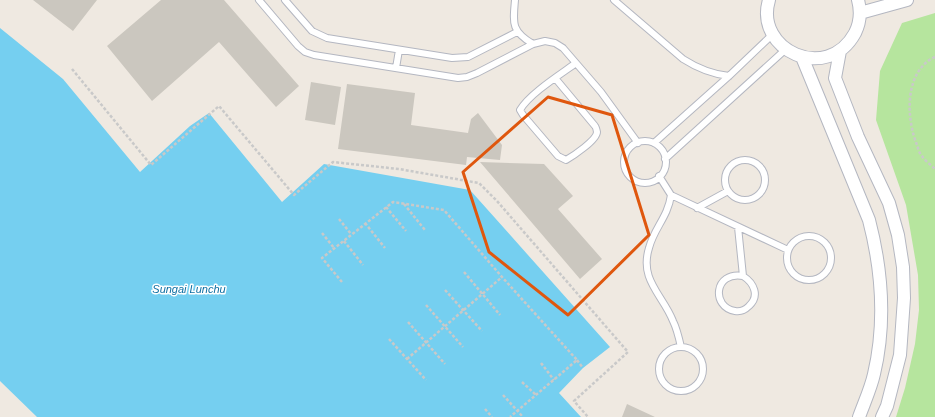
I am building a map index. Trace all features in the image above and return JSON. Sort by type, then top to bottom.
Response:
[{"type":"street","points":[[769,0],[767,16],[773,34],[781,45],[802,57],[814,59],[827,57],[840,51],[850,41],[858,28],[860,13],[858,0]]},
{"type":"street","points":[[860,13],[908,0]]},
{"type":"street","points":[[840,51],[835,78],[858,137],[889,203],[898,235],[903,267],[904,306],[900,355],[887,406],[882,417]]},
{"type":"street","points":[[802,57],[868,220],[876,248],[881,304],[881,332],[874,375],[859,417]]},
{"type":"lane","points":[[259,0],[305,52],[314,56],[458,78],[467,77],[533,44],[545,41],[555,43],[563,48],[601,92],[638,142]]},
{"type":"lane","points":[[286,0],[312,31],[326,38],[399,50],[459,58],[468,57],[517,32]]},
{"type":"lane","points":[[515,0],[514,20],[517,32],[524,39],[533,44]]},
{"type":"lane","points":[[614,0],[683,59],[694,66],[713,74],[728,76]]},
{"type":"lane","points":[[654,143],[773,34]]},
{"type":"lane","points":[[665,159],[786,49]]},
{"type":"lane","points":[[396,68],[399,50]]},
{"type":"lane","points":[[555,78],[595,126],[597,132],[595,138],[572,157],[566,160],[558,156],[522,115],[520,110],[524,103],[555,78],[576,63]]},
{"type":"lane","points":[[647,141],[654,143],[660,147],[663,153],[665,166],[659,176],[652,181],[646,183],[639,182],[628,174],[625,168],[625,154],[629,148],[638,142],[647,141]]},
{"type":"lane","points":[[747,160],[756,162],[766,177],[765,186],[760,194],[753,199],[744,200],[735,198],[728,191],[725,183],[726,174],[730,166],[738,161],[747,160]]},
{"type":"lane","points":[[659,176],[671,195],[788,250]]},
{"type":"lane","points":[[697,208],[728,191]]},
{"type":"lane","points":[[671,195],[669,209],[653,236],[648,250],[647,266],[648,276],[673,320],[682,347]]},
{"type":"lane","points":[[738,227],[743,276]]},
{"type":"lane","points":[[808,235],[817,236],[830,248],[832,257],[831,266],[826,273],[819,278],[811,281],[802,280],[794,275],[789,268],[787,259],[788,250],[799,237],[808,235]]},
{"type":"lane","points":[[735,274],[743,276],[750,280],[754,287],[754,300],[746,309],[738,312],[730,310],[723,306],[719,298],[721,283],[727,277],[735,274]]},
{"type":"lane","points":[[682,347],[692,350],[698,354],[703,367],[700,381],[689,390],[682,391],[674,390],[668,387],[662,381],[659,374],[659,367],[665,353],[671,349],[682,347]]},
{"type":"path","points":[[935,57],[928,60],[914,79],[908,106],[912,133],[921,156],[935,169]]},
{"type":"path","points":[[72,69],[151,165],[220,106],[294,195],[333,162],[399,169],[479,183],[497,201],[628,352],[574,401],[588,417]]},
{"type":"path","points":[[342,282],[322,258],[393,202],[444,210],[584,368]]},
{"type":"path","points":[[404,203],[425,230]]},
{"type":"path","points":[[386,207],[406,231]]},
{"type":"path","points":[[339,219],[352,234]]},
{"type":"path","points":[[365,223],[385,248]]},
{"type":"path","points":[[322,233],[334,248]]},
{"type":"path","points":[[344,241],[363,265]]},
{"type":"path","points":[[464,272],[500,315]]},
{"type":"path","points":[[407,359],[502,277]]},
{"type":"path","points":[[445,290],[482,331]]},
{"type":"path","points":[[426,305],[463,347]]},
{"type":"path","points":[[408,322],[445,364]]},
{"type":"path","points":[[388,339],[426,380]]},
{"type":"path","points":[[510,417],[577,360]]},
{"type":"path","points":[[541,363],[554,380]]},
{"type":"path","points":[[522,382],[536,395]]},
{"type":"path","points":[[503,395],[523,417]]},
{"type":"path","points":[[485,409],[492,417]]},
{"type":"highlighted area","points":[[548,97],[612,115],[649,235],[568,315],[489,252],[463,172]]},
{"type":"green space","points":[[935,13],[935,417],[896,417],[905,388],[915,344],[919,310],[918,275],[906,205],[876,120],[880,71],[902,23]]},
{"type":"water","name":"Sungai Lunchu","points":[[0,28],[63,79],[140,172],[190,126],[209,113],[282,202],[324,164],[470,190],[610,347],[583,368],[559,393],[581,417],[37,417],[0,381]]},
{"type":"building","points":[[33,0],[97,0],[73,31]]},
{"type":"building","points":[[161,0],[224,0],[299,86],[276,107],[219,42],[152,101],[107,46]]},
{"type":"building","points":[[311,82],[341,87],[335,125],[305,120]]},
{"type":"building","points":[[347,84],[415,93],[411,125],[468,133],[471,119],[478,113],[502,145],[500,160],[467,157],[466,165],[338,149]]},
{"type":"building","points":[[480,162],[544,164],[573,196],[558,209],[602,259],[580,279]]},
{"type":"building","points":[[627,404],[655,417],[622,417]]}]
